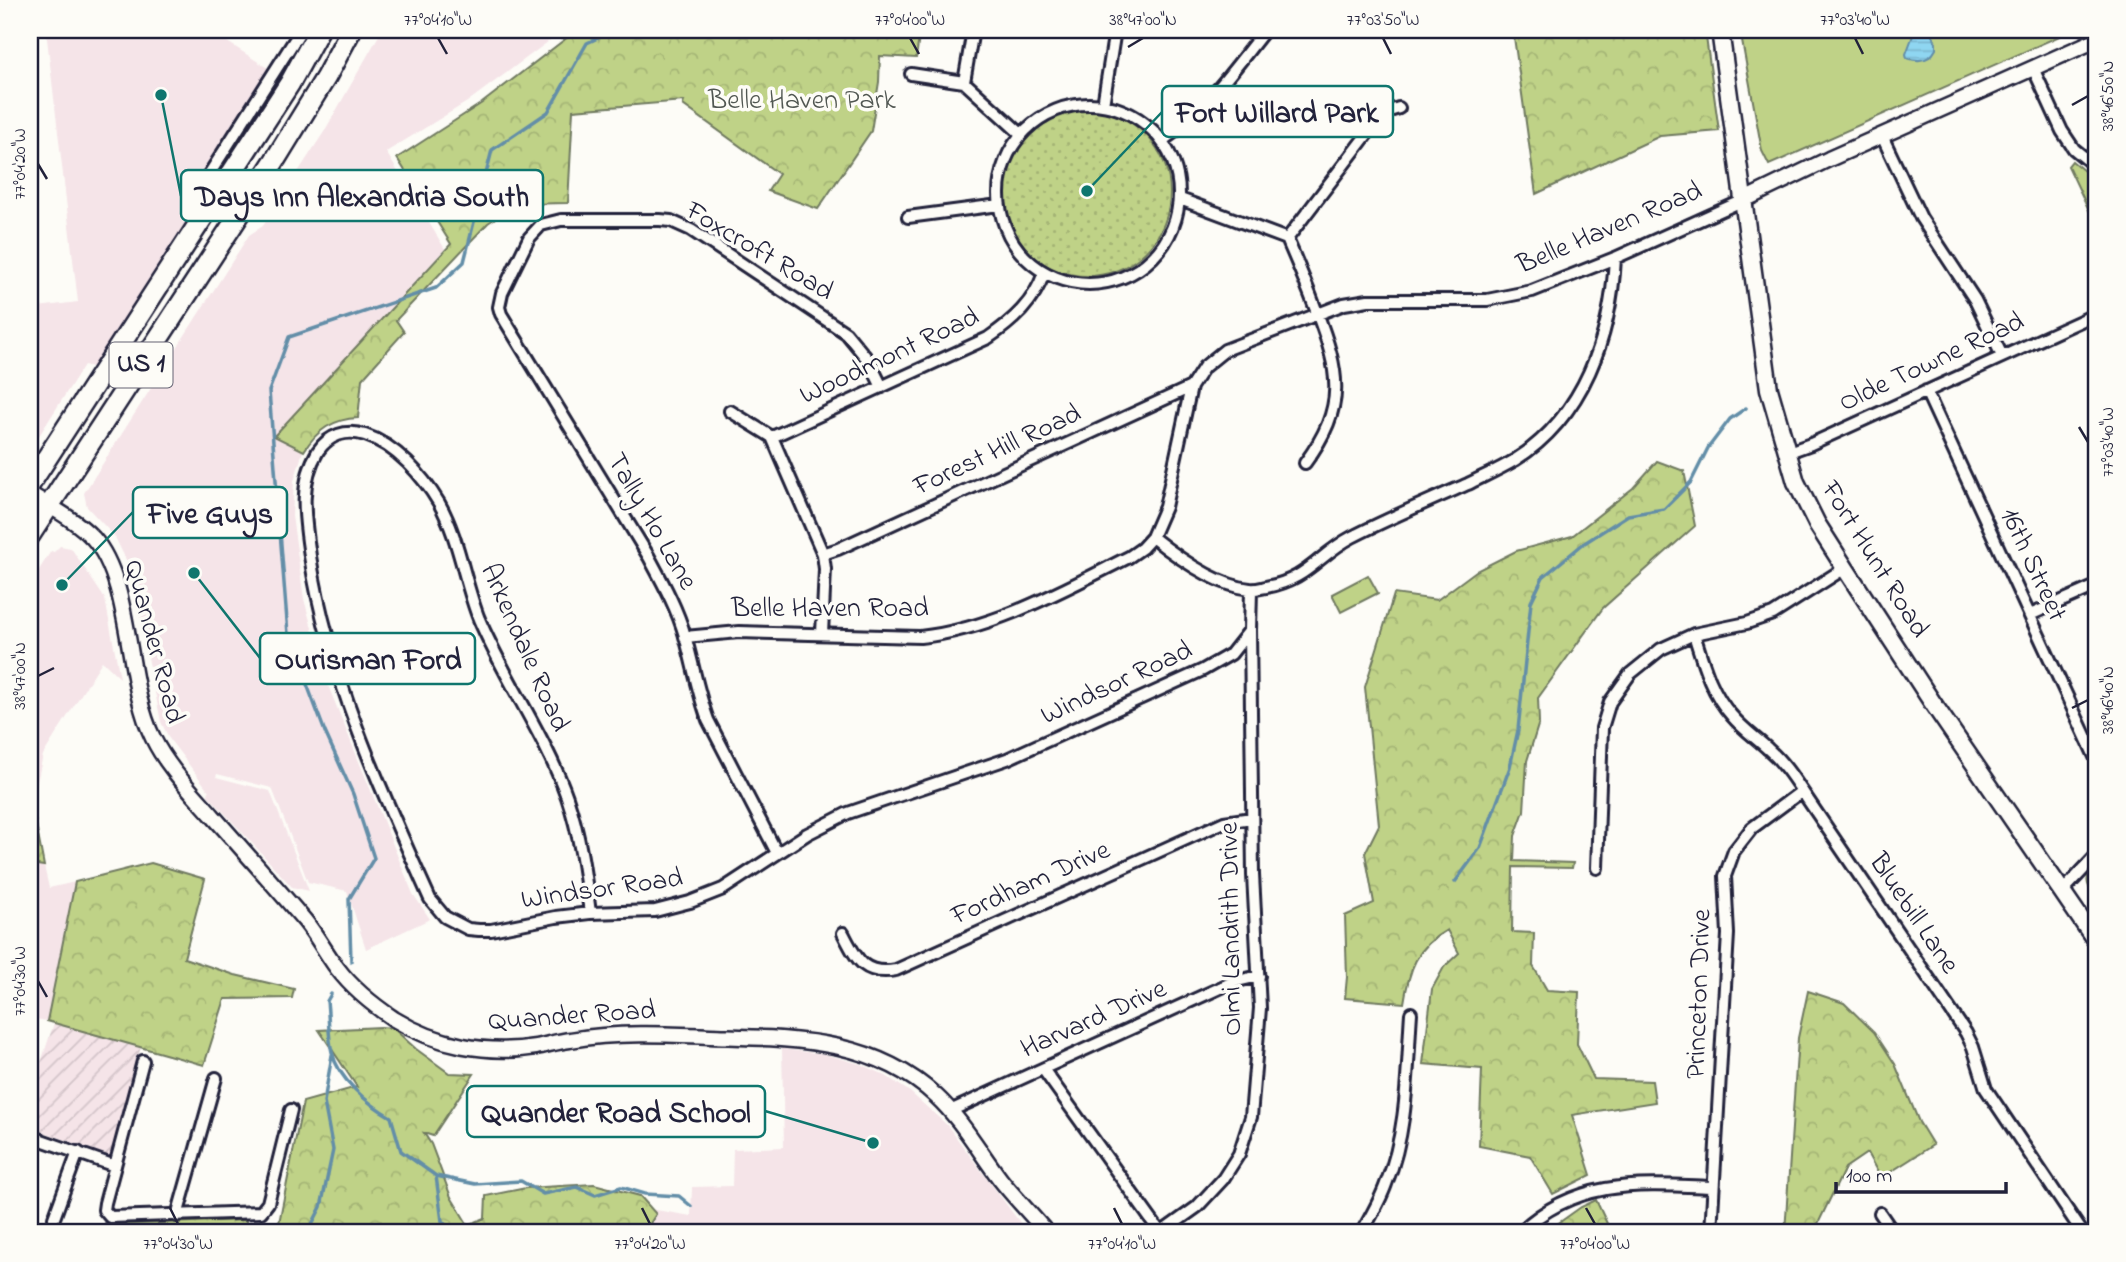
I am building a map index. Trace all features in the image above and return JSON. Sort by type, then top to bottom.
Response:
[{"type":"highway","name":"US 1","points":[[30,484],[290,83],[319,30]]},
{"type":"highway","name":"US 1","points":[[30,535],[275,160],[326,77],[351,30]]},
{"type":"main road","name":"Fort Hunt Road","points":[[1720,30],[1769,389],[1786,453],[1802,497],[1845,568],[2096,941]]},
{"type":"street","points":[[216,196],[201,187],[301,30]]},
{"type":"street","points":[[964,82],[973,30]]},
{"type":"street","points":[[1102,105],[1115,30]]},
{"type":"street","points":[[1163,141],[1191,119],[1214,95],[1265,30]]},
{"type":"street","name":"Belle Haven Road","points":[[685,638],[739,632],[920,637],[972,628],[1129,558],[1142,548],[1152,537],[1165,507],[1191,387],[1204,366],[1225,350],[1344,304],[1368,300],[1463,301],[1507,297],[1553,285],[2096,40]]},
{"type":"street","points":[[2033,68],[2062,131],[2074,149],[2096,167]]},
{"type":"street","points":[[911,74],[964,82],[1020,133]]},
{"type":"street","points":[[1079,104],[1102,105],[1113,106],[1130,114],[1163,141],[1177,173],[1180,199],[1175,219],[1164,243],[1150,260],[1126,278],[1086,284],[1068,282],[1044,273],[1025,258],[1014,246],[1004,227],[999,205],[1002,169],[1007,154],[1020,133],[1058,109],[1079,104]]},
{"type":"street","points":[[1287,239],[1377,121],[1386,112],[1399,108]]},
{"type":"street","points":[[1882,136],[1921,218],[1975,300],[2002,356]]},
{"type":"street","points":[[1180,199],[1287,239],[1333,358],[1336,393],[1327,428],[1305,463]]},
{"type":"street","points":[[908,217],[999,205]]},
{"type":"street","name":"Foxcroft Road","points":[[517,262],[535,230],[553,221],[671,221],[691,230],[846,333],[869,360],[882,387]]},
{"type":"street","points":[[1152,537],[1195,567],[1224,582],[1251,590],[1281,584],[1295,579],[1350,538],[1502,467],[1544,438],[1575,402],[1595,360],[1609,300],[1615,258]]},
{"type":"street","name":"Tally Ho Lane","points":[[517,262],[500,298],[501,314],[668,592],[685,638],[700,700],[708,720],[777,853]]},
{"type":"street","name":"Woodmont Road","points":[[772,437],[976,344],[1006,326],[1027,304],[1044,273]]},
{"type":"street","name":"Olde Towne Road","points":[[1786,453],[2096,314]]},
{"type":"street","name":"Forest Hill Road","points":[[823,554],[1191,387]]},
{"type":"street","name":"16th Street","points":[[1926,391],[2096,759]]},
{"type":"street","points":[[730,411],[772,437],[823,554],[825,569],[822,634]]},
{"type":"street","name":"Arkendale Road","points":[[363,434],[375,439],[407,463],[440,504],[481,622],[567,797],[584,866],[590,913]]},
{"type":"street","name":"Windsor Road","points":[[363,434],[335,435],[320,448],[308,476],[304,494],[305,522],[317,596],[330,651],[351,715],[430,899],[446,917],[457,924],[479,930],[590,913],[633,914],[670,909],[690,902],[723,888],[777,853],[848,813],[1007,759],[1203,670],[1231,654],[1250,631]]},
{"type":"street","name":"Quander Road","points":[[30,494],[80,526],[108,559],[140,700],[155,743],[185,785],[307,924],[344,977],[387,1014],[428,1036],[483,1049],[508,1050],[592,1037],[635,1035],[805,1039],[854,1050],[900,1071],[929,1091],[950,1111],[1001,1180],[1045,1232]]},
{"type":"street","points":[[1597,868],[1600,741],[1604,716],[1617,691],[1642,662],[1661,649],[1694,634],[1764,617],[1785,607],[1845,568]]},
{"type":"street","points":[[2030,615],[2096,586]]},
{"type":"street","name":"Olmi Landrith Drive","points":[[1161,1232],[1197,1207],[1213,1192],[1230,1170],[1244,1143],[1251,1117],[1260,1008],[1252,818],[1251,590]]},
{"type":"street","name":"Bluebill Lane","points":[[1694,634],[1711,684],[1722,703],[1742,727],[1784,766],[1802,791],[1966,1033],[1986,1089],[2082,1232]]},
{"type":"street","name":"Princeton Drive","points":[[1710,1232],[1728,934],[1726,876],[1734,851],[1752,828],[1802,791]]},
{"type":"street","name":"Fordham Drive","points":[[843,933],[863,965],[878,971],[896,971],[1224,822],[1252,818]]},
{"type":"street","points":[[2062,892],[2096,856]]},
{"type":"street","name":"Harvard Drive","points":[[950,1111],[1233,982],[1259,976]]},
{"type":"street","points":[[1362,1232],[1387,1184],[1397,1147],[1404,1107],[1411,1013]]},
{"type":"street","points":[[143,1061],[104,1210],[110,1217],[254,1214],[265,1210],[291,1110]]},
{"type":"street","points":[[1044,1069],[1161,1232]]},
{"type":"street","points":[[177,1216],[216,1078]]},
{"type":"street","points":[[30,1136],[115,1166]]},
{"type":"street","points":[[54,1218],[78,1152]]},
{"type":"street","points":[[1520,1232],[1557,1205],[1607,1187],[1648,1184],[1713,1187]]},
{"type":"street","points":[[1880,1213],[1893,1232]]},
{"type":"shaded area","points":[[46,30],[209,30],[283,78],[209,196],[204,193],[196,203],[190,226],[136,310],[92,367],[84,365],[30,450],[30,308],[78,302]]},
{"type":"shaded area","points":[[382,30],[564,30],[467,102],[386,152],[445,249],[274,436],[304,448],[294,481],[292,516],[304,599],[327,683],[413,894],[430,919],[366,949],[347,891],[308,882],[272,788],[217,774],[216,777],[270,791],[309,891],[292,887],[208,795],[209,791],[170,740],[161,722],[130,568],[115,537],[87,507],[84,493],[249,235],[263,226],[324,132]]},
{"type":"shaded area","points":[[60,546],[71,548],[105,599],[120,678],[102,661],[43,755],[33,801],[34,814],[30,813],[30,584],[51,551],[54,552]]},
{"type":"shaded area","points":[[30,864],[44,866],[49,888],[75,882],[47,1021],[30,1018]]},
{"type":"shaded area","points":[[54,1023],[141,1046],[112,1157],[30,1127],[30,1095]]},
{"type":"shaded area","points":[[782,1049],[824,1054],[860,1064],[886,1076],[910,1092],[947,1125],[1027,1232],[530,1232],[551,1192],[691,1216],[692,1187],[732,1186],[733,1149],[784,1147]]},
{"type":"green space","name":"Belle Haven Park","points":[[577,30],[920,30],[916,58],[880,56],[879,82],[871,131],[818,209],[768,191],[779,174],[683,105],[684,101],[573,110],[568,203],[545,203],[517,208],[488,223],[396,320],[404,332],[362,379],[358,418],[326,427],[304,451],[274,436],[451,244],[397,158],[482,103]]},
{"type":"green space","points":[[1513,30],[1705,30],[1719,131],[1660,136],[1536,194]]},
{"type":"green space","points":[[1740,30],[2073,30],[1769,165],[1762,151]]},
{"type":"green space","points":[[1087,110],[1119,116],[1146,134],[1164,161],[1170,193],[1164,225],[1146,252],[1119,270],[1087,276],[1055,270],[1028,252],[1010,225],[1004,193],[1010,161],[1028,134],[1055,116]]},
{"type":"green space","points":[[2072,161],[2095,180],[2096,225],[2068,166]]},
{"type":"green space","points":[[1657,461],[1684,471],[1695,526],[1603,608],[1538,698],[1539,722],[1527,761],[1524,811],[1515,836],[1514,861],[1573,863],[1572,868],[1513,867],[1512,932],[1534,933],[1533,966],[1547,990],[1579,992],[1577,1044],[1594,1079],[1652,1081],[1655,1102],[1572,1115],[1591,1175],[1553,1194],[1530,1156],[1479,1146],[1482,1069],[1423,1064],[1432,989],[1444,967],[1459,953],[1447,930],[1428,944],[1416,960],[1408,980],[1404,1003],[1345,998],[1345,916],[1374,903],[1365,853],[1379,825],[1365,687],[1394,594],[1437,600],[1476,571],[1516,551],[1572,536],[1633,488]]},
{"type":"green space","points":[[1368,575],[1378,593],[1341,612],[1332,594]]},
{"type":"green space","points":[[30,813],[34,814],[44,866],[30,864]]},
{"type":"green space","points":[[2096,862],[2096,899],[2087,881]]},
{"type":"green space","points":[[151,863],[205,879],[184,958],[235,975],[294,989],[292,998],[225,999],[204,1065],[47,1021],[75,882]]},
{"type":"green space","points":[[1808,991],[1844,1003],[1874,1032],[1895,1064],[1919,1122],[1933,1145],[1881,1178],[1867,1153],[1845,1168],[1814,1232],[1785,1232],[1798,1038]]},
{"type":"green space","points":[[393,1028],[449,1073],[474,1074],[433,1136],[424,1133],[431,1144],[451,1197],[468,1225],[485,1218],[486,1196],[526,1188],[594,1184],[640,1196],[656,1214],[649,1225],[590,1232],[30,1232],[30,1228],[246,1220],[246,1230],[278,1228],[303,1102],[357,1087],[319,1030]]},
{"type":"green space","points":[[1596,1200],[1611,1232],[1546,1232],[1581,1207]]},
{"type":"water","points":[[1915,30],[1931,30],[1936,43],[1934,53],[1924,60],[1907,58]]},
{"type":"waterway","points":[[351,961],[349,899],[374,858],[353,794],[325,732],[288,634],[269,391],[289,337],[436,288],[464,262],[492,150],[548,112],[587,43],[615,30]]},
{"type":"waterway","points":[[1455,882],[1480,848],[1510,767],[1518,730],[1531,602],[1543,577],[1583,544],[1628,515],[1664,509],[1691,482],[1708,448],[1730,419],[1746,408]]},
{"type":"waterway","points":[[331,994],[327,1001],[335,1062],[355,1090],[391,1117],[401,1151],[436,1176],[442,1221],[452,1232]]},
{"type":"waterway","points":[[308,1232],[321,1207],[333,1150],[324,1102],[332,1055]]},
{"type":"waterway","points":[[436,1176],[475,1184],[521,1181],[543,1194],[577,1187],[595,1195],[621,1187],[645,1194],[679,1196],[691,1206]]},
{"type":"place","name":"Days Inn Alexandria South","points":[[161,95]]},
{"type":"place","name":"Fort Willard Park","points":[[1087,191]]},
{"type":"place","name":"Ourisman Ford","points":[[194,573]]},
{"type":"place","name":"Five Guys","points":[[62,585]]},
{"type":"place","name":"Quander Road School","points":[[873,1143]]}]
